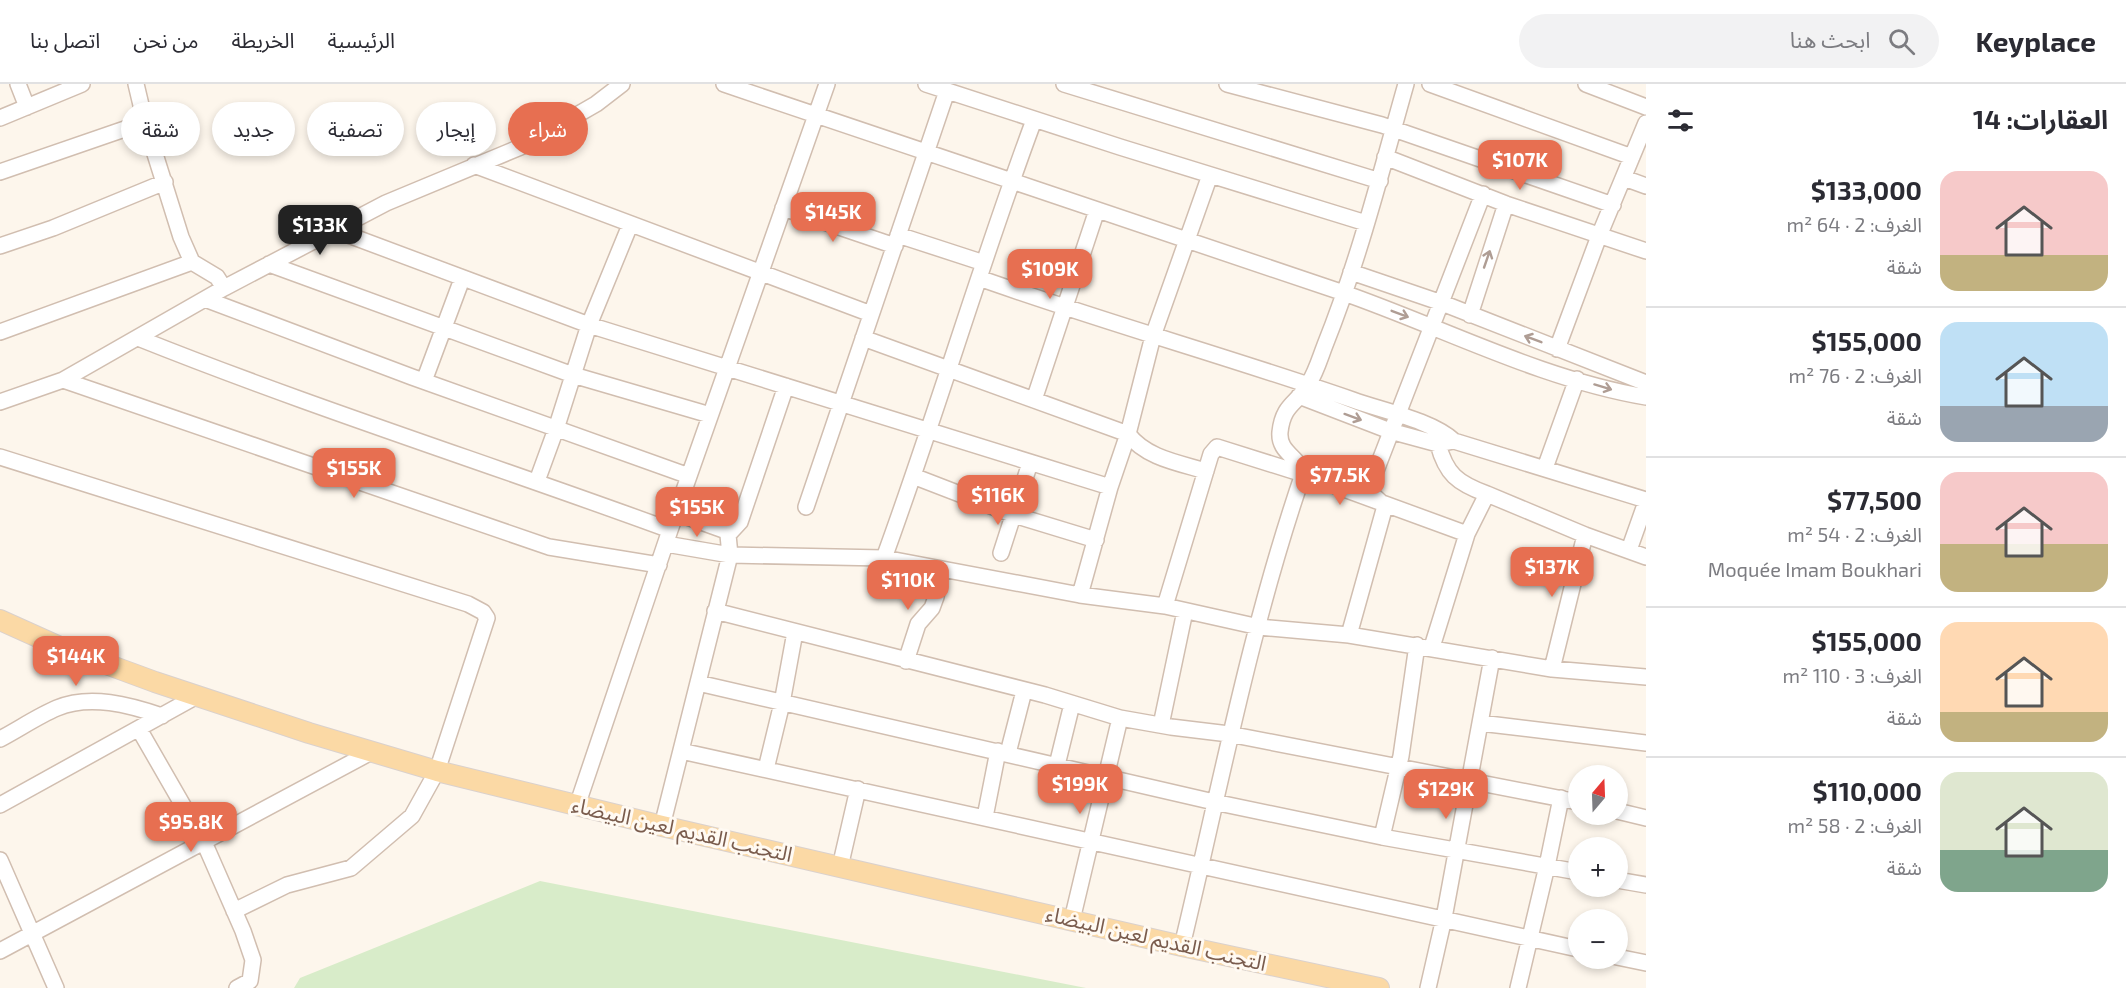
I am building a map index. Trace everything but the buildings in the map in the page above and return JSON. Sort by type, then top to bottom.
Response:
[{"type":"main road","name":"التجنب القديم لعين البيضاء","points":[[0,620],[60,648],[197,696],[436,771],[662,826],[1182,946],[1379,988]]},
{"type":"street","points":[[18,84],[27,107]]},
{"type":"street","points":[[0,118],[82,84]]},
{"type":"street","points":[[136,84],[140,102]]},
{"type":"street","points":[[1,399],[63,381],[224,288],[386,203],[523,146],[596,104],[622,84]]},
{"type":"street","points":[[724,84],[1345,293],[1577,379],[1646,397]]},
{"type":"street","points":[[577,806],[676,513],[827,84]]},
{"type":"street","points":[[926,84],[1366,223]]},
{"type":"street","points":[[1064,84],[1380,181]]},
{"type":"street","points":[[1227,84],[1394,129],[1613,205]]},
{"type":"street","points":[[1182,946],[1229,734],[1259,627],[1278,546],[1303,474],[1301,466],[1285,452],[1280,434],[1288,405],[1304,390],[1345,293],[1380,181],[1406,84]]},
{"type":"street","points":[[1430,84],[1632,157]]},
{"type":"street","points":[[1586,84],[1646,107]]},
{"type":"street","points":[[806,507],[947,91]]},
{"type":"street","points":[[884,558],[914,476],[1011,182],[1034,120]]},
{"type":"street","points":[[1557,349],[1599,236],[1645,128]]},
{"type":"street","points":[[0,172],[121,130]]},
{"type":"street","points":[[156,156],[181,237],[192,262],[217,277],[224,288]]},
{"type":"street","points":[[1385,157],[1506,204],[1646,251]]},
{"type":"street","points":[[474,165],[871,315]]},
{"type":"street","points":[[1080,595],[1110,487],[1128,434],[1153,336],[1210,175]]},
{"type":"street","points":[[1624,178],[1646,186]]},
{"type":"street","points":[[0,246],[53,228],[165,182]]},
{"type":"street","points":[[1385,506],[1372,494],[1371,488],[1396,415],[1483,194]]},
{"type":"street","points":[[1470,315],[1506,204]]},
{"type":"street","points":[[783,208],[896,241],[981,271],[1065,308],[1153,336],[1304,390],[1396,415],[1438,431],[1454,441],[1646,501],[1629,550]]},
{"type":"street","points":[[1034,400],[1097,210]]},
{"type":"street","points":[[537,482],[589,325],[630,225]]},
{"type":"street","points":[[335,230],[589,325],[1110,487]]},
{"type":"street","points":[[0,332],[192,262]]},
{"type":"street","points":[[269,264],[573,375],[710,415]]},
{"type":"street","points":[[1352,272],[1442,303],[1646,383]]},
{"type":"street","points":[[424,381],[462,279]]},
{"type":"street","points":[[205,299],[689,476]]},
{"type":"street","points":[[138,338],[230,375],[420,444],[537,482],[668,537],[730,555],[884,558],[1080,595],[1165,606],[1259,627],[1349,635],[1552,669],[1646,677]]},
{"type":"street","points":[[863,338],[1128,434],[1137,445],[1155,455],[1206,471]]},
{"type":"street","points":[[1545,468],[1577,379]]},
{"type":"street","points":[[63,381],[549,547],[659,565]]},
{"type":"street","points":[[662,826],[730,555],[729,532],[740,522],[786,386]]},
{"type":"street","points":[[1304,390],[1390,431],[1438,444],[1454,441]]},
{"type":"street","points":[[1438,444],[1447,469],[1456,480],[1585,535],[1646,557]]},
{"type":"street","points":[[1165,606],[1213,449],[1217,447],[1303,474],[1385,506],[1467,534]]},
{"type":"street","points":[[0,457],[364,570],[468,604],[483,612],[486,623],[436,771],[412,816],[351,868],[287,885],[234,911]]},
{"type":"street","points":[[1001,553],[1030,463]]},
{"type":"street","points":[[914,476],[1014,514],[1096,540]]},
{"type":"street","points":[[1382,837],[1400,766],[1424,646],[1467,534],[1486,494]]},
{"type":"street","points":[[1349,635],[1385,506]]},
{"type":"street","points":[[676,513],[729,532]]},
{"type":"street","points":[[1552,669],[1585,535]]},
{"type":"street","points":[[906,661],[918,624],[932,608],[941,569]]},
{"type":"street","points":[[716,611],[1120,718],[1229,734],[1471,779],[1568,800]]},
{"type":"street","points":[[1161,724],[1185,611]]},
{"type":"street","points":[[766,769],[782,703],[795,632]]},
{"type":"street","points":[[1428,988],[1471,779],[1492,658]]},
{"type":"street","points":[[698,683],[1214,802],[1382,837],[1568,870]]},
{"type":"street","points":[[986,817],[1003,752],[1024,691]]},
{"type":"street","points":[[0,805],[197,696]]},
{"type":"street","points":[[0,739],[59,706],[99,701],[131,705],[162,716]]},
{"type":"street","points":[[1057,765],[1072,704]]},
{"type":"street","points":[[1072,920],[1120,718]]},
{"type":"street","points":[[1480,723],[1646,743]]},
{"type":"street","points":[[139,729],[204,842],[253,960],[250,981],[237,988]]},
{"type":"street","points":[[0,951],[373,751]]},
{"type":"street","points":[[681,751],[1568,947]]},
{"type":"street","points":[[840,867],[858,789]]},
{"type":"street","points":[[1518,988],[1548,866],[1561,798]]},
{"type":"street","points":[[1628,814],[1646,818]]},
{"type":"street","points":[[0,860],[56,988]]},
{"type":"street","points":[[1628,882],[1646,885]]},
{"type":"street","points":[[1628,959],[1646,963]]},
{"type":"green space","points":[[540,881],[1086,988],[294,988],[300,978]]}]
